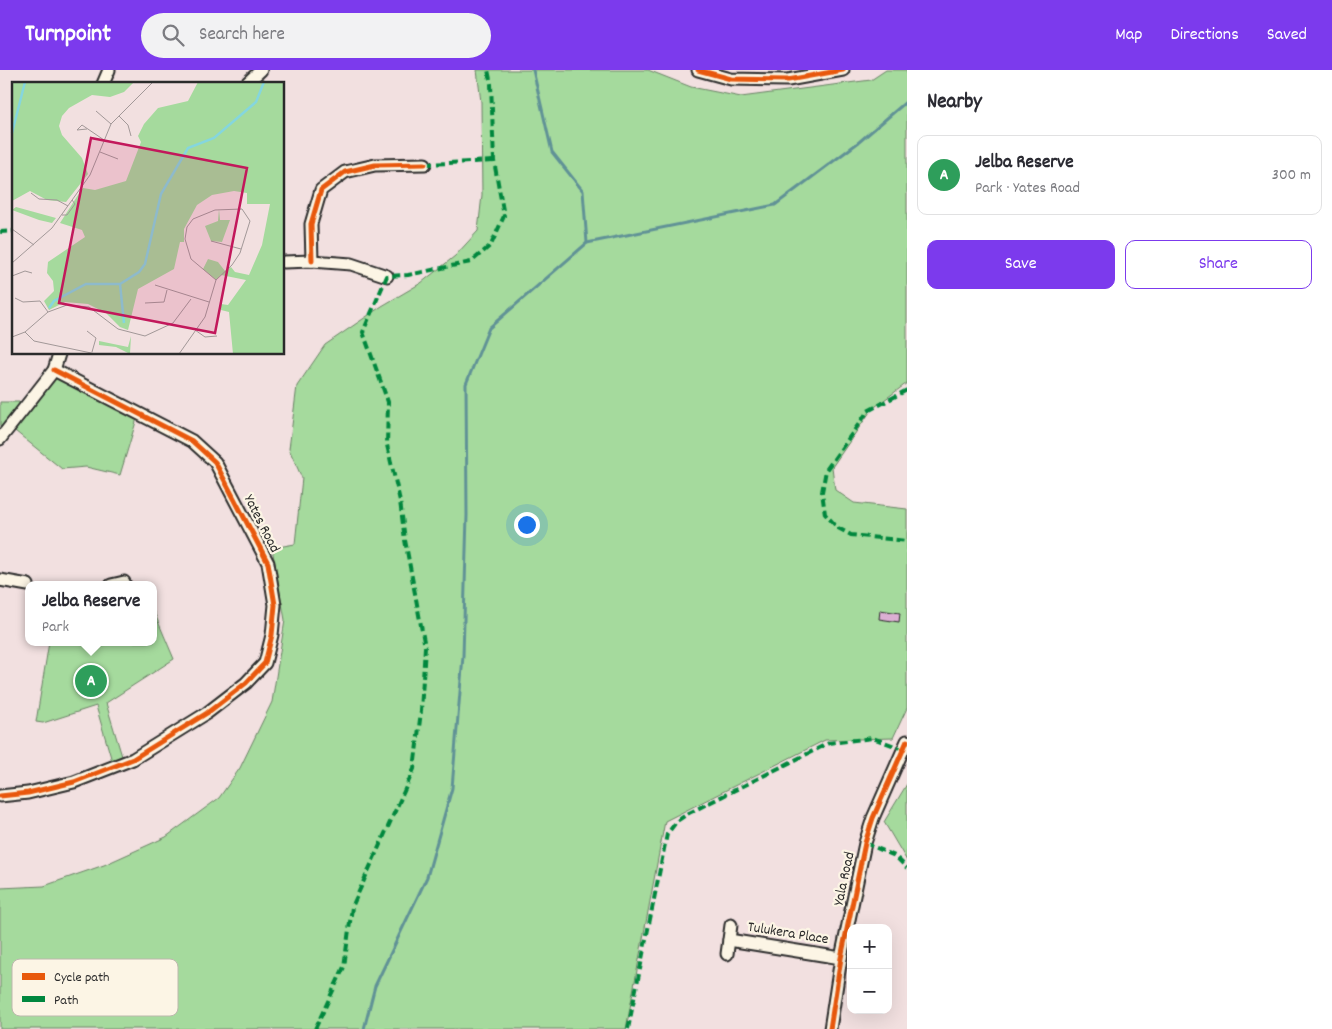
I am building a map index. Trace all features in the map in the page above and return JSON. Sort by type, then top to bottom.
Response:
[{"type":"street","points":[[104,82],[109,70]]},
{"type":"street","points":[[248,82],[261,70]]},
{"type":"street","points":[[698,70],[731,79],[788,80],[843,70]]},
{"type":"street","points":[[312,260],[311,224],[321,190],[345,172],[375,165],[426,164]]},
{"type":"street","points":[[285,262],[312,260],[350,264],[387,276]]},
{"type":"street","points":[[0,439],[54,370],[59,355]]},
{"type":"street","name":"Yates Road","points":[[0,796],[28,793],[74,782],[133,759],[207,713],[246,683],[265,663],[272,635],[275,605],[268,563],[215,462],[192,441],[54,370]]},
{"type":"street","points":[[0,580],[25,584]]},
{"type":"street","name":"Yala Road","points":[[830,1029],[841,958],[872,818],[907,741]]},
{"type":"street","points":[[727,954],[731,925]]},
{"type":"street","name":"Tulukera Place","points":[[729,940],[841,958]]},
{"type":"green space","points":[[477,70],[648,70],[691,87],[741,97],[871,80],[886,70],[907,70],[907,383],[872,409],[832,467],[835,490],[854,503],[907,509],[907,708],[893,738],[825,740],[665,821],[626,1029],[0,1029],[0,888],[44,886],[104,865],[166,837],[219,798],[240,768],[272,702],[285,620],[272,548],[295,544],[302,478],[289,449],[297,386],[325,345],[382,306],[421,283],[455,256],[478,231],[482,195],[481,102]]},
{"type":"green space","points":[[54,370],[138,415],[120,475],[86,467],[62,469],[10,427],[0,439],[0,402],[30,402]]},
{"type":"green space","points":[[157,619],[174,659],[106,703],[124,763],[114,768],[96,706],[43,723],[36,722],[48,646],[157,646]]},
{"type":"green space","points":[[907,784],[907,861],[884,822]]},
{"type":"building","points":[[880,610],[900,613],[899,622],[879,619]]},
{"type":"waterway","points":[[533,70],[552,152],[583,191],[587,243]]},
{"type":"waterway","points":[[364,1029],[375,986],[427,877],[452,788],[463,656],[467,515],[466,384],[489,328],[587,243],[775,205],[859,142],[907,101]]},
{"type":"marked path","points":[[315,1029],[344,967],[352,907],[414,769],[421,711],[425,647],[405,540],[400,501],[387,445],[388,402],[363,332],[387,276],[408,275],[471,262],[491,245],[504,216],[494,161],[491,84],[488,70]]},
{"type":"marked path","points":[[425,164],[494,161]]},
{"type":"marked path","points":[[0,232],[12,231]]},
{"type":"marked path","points":[[907,390],[868,411],[826,470],[822,492],[825,514],[838,528],[851,535],[907,541]]},
{"type":"marked path","points":[[628,1029],[667,834],[677,821],[689,813],[829,743],[873,738],[903,749]]},
{"type":"marked path","points":[[865,843],[895,856],[907,868]]},
{"type":"cycle path","points":[[698,70],[731,79],[788,80],[843,70]]},
{"type":"cycle path","points":[[312,261],[311,224],[321,190],[345,172],[375,165],[425,164]]},
{"type":"cycle path","points":[[0,796],[28,793],[74,782],[133,759],[207,713],[246,683],[265,663],[272,635],[275,605],[268,563],[215,462],[192,441],[54,370]]},
{"type":"cycle path","points":[[830,1029],[841,958],[865,843],[873,818],[907,741]]},
{"type":"place","name":"Jelba Reserve","points":[[91,681]]}]
